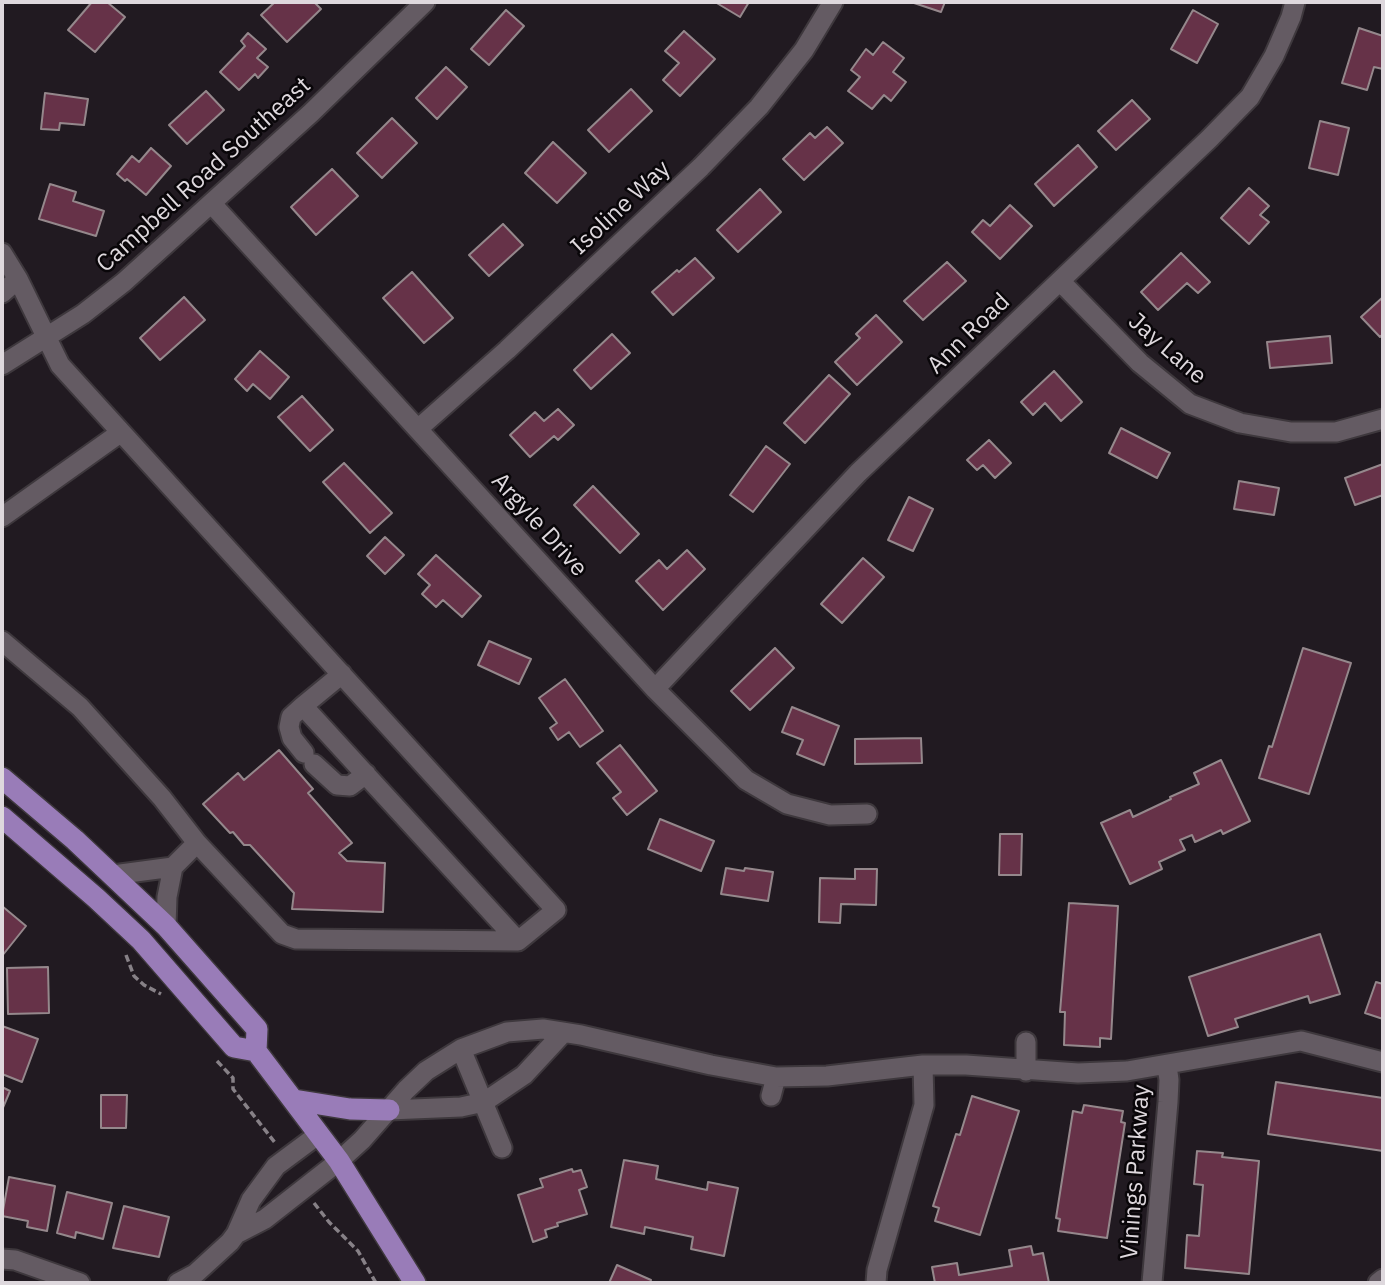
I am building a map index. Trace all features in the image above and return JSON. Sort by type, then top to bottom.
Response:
[{"type":"main road","points":[[2,778],[113,875],[166,926],[257,1029],[256,1051]]},
{"type":"main road","points":[[2,817],[141,940],[234,1046],[256,1051],[339,1161],[415,1283]]},
{"type":"main road","points":[[294,1100],[350,1109],[389,1110]]},
{"type":"street","name":"Campbell Road Southeast","points":[[2,365],[83,314],[124,282],[212,204],[425,2]]},
{"type":"street","name":"Isoline Way","points":[[419,428],[507,350],[701,167],[759,107],[804,50],[833,2]]},
{"type":"street","name":"Ann Road","points":[[655,689],[858,472],[1250,97],[1274,56],[1295,2]]},
{"type":"street","name":"Argyle Drive","points":[[212,204],[655,689],[747,780],[787,804],[830,815],[867,814]]},
{"type":"street","points":[[2,253],[18,279],[60,365],[556,910],[519,941],[296,939],[282,934],[197,843],[162,799],[80,707],[2,641]]},
{"type":"street","points":[[2,293],[18,279]]},
{"type":"street","name":"Jay Lane","points":[[1060,281],[1140,363],[1190,404],[1240,423],[1290,432],[1336,432],[1383,419]]},
{"type":"street","points":[[2,517],[120,433]]},
{"type":"street","points":[[342,674],[291,716],[289,727],[292,738],[309,759],[337,785],[350,786],[366,774]]},
{"type":"street","points":[[303,706],[519,941]]},
{"type":"street","points":[[166,926],[167,897],[173,867],[197,843]]},
{"type":"street","points":[[113,875],[173,867]]},
{"type":"street","points":[[178,1283],[195,1273],[236,1234],[265,1219],[339,1161],[426,1071],[461,1049],[507,1032],[543,1029],[564,1033],[625,1053],[711,1065],[774,1087],[827,1076],[923,1065],[965,1065],[1078,1073],[1127,1071],[1301,1041],[1383,1062]]},
{"type":"street","points":[[389,1110],[461,1107],[484,1102],[524,1075],[564,1033]]},
{"type":"street","points":[[1026,1042],[1026,1070]]},
{"type":"street","points":[[461,1049],[502,1148]]},
{"type":"street","points":[[876,1283],[925,1105],[923,1065]]},
{"type":"street","name":"Vinings Parkway","points":[[1152,1283],[1168,1102],[1167,1065]]},
{"type":"street","points":[[236,1234],[251,1200],[276,1166],[319,1133]]},
{"type":"street","points":[[2,1259],[16,1260],[80,1283]]},
{"type":"street","points":[[1378,1283],[1383,1279]]},
{"type":"path","points":[[124,950],[134,976],[144,985],[165,996]]},
{"type":"path","points":[[209,1052],[233,1078],[233,1089],[270,1135],[285,1159]]},
{"type":"path","points":[[307,1186],[316,1207],[358,1251],[376,1283]]},
{"type":"building","points":[[92,2],[107,2],[125,17],[95,52],[68,30]]},
{"type":"building","points":[[275,2],[314,2],[321,9],[287,42],[261,15]]},
{"type":"building","points":[[715,2],[749,2],[740,17]]},
{"type":"building","points":[[911,2],[945,2],[941,12]]},
{"type":"building","points":[[506,10],[524,26],[489,65],[471,49]]},
{"type":"building","points":[[1193,10],[1218,24],[1197,63],[1171,49]]},
{"type":"building","points":[[1359,28],[1383,36],[1383,69],[1374,67],[1367,90],[1342,83]]},
{"type":"building","points":[[684,31],[715,59],[680,96],[663,80],[679,63],[665,51]]},
{"type":"building","points":[[248,33],[266,49],[257,58],[268,67],[258,78],[255,74],[239,90],[220,72],[245,46],[241,41]]},
{"type":"building","points":[[883,42],[904,58],[893,72],[906,82],[891,101],[884,95],[872,109],[848,91],[860,77],[851,70],[866,49],[873,55]]},
{"type":"building","points":[[446,67],[467,87],[437,119],[416,98]]},
{"type":"building","points":[[631,89],[652,111],[609,152],[588,130]]},
{"type":"building","points":[[206,91],[224,110],[187,144],[169,125]]},
{"type":"building","points":[[45,93],[88,99],[84,125],[60,123],[59,130],[41,129]]},
{"type":"building","points":[[1132,100],[1150,119],[1116,150],[1098,131]]},
{"type":"building","points":[[392,118],[417,143],[382,178],[357,153]]},
{"type":"building","points":[[1320,121],[1349,128],[1338,175],[1309,168]]},
{"type":"building","points":[[827,127],[843,143],[804,180],[783,159],[810,133],[815,138]]},
{"type":"building","points":[[553,142],[586,173],[557,203],[525,173]]},
{"type":"building","points":[[1078,145],[1097,167],[1054,206],[1035,184]]},
{"type":"building","points":[[151,148],[171,166],[146,195],[117,174],[132,156],[139,162]]},
{"type":"building","points":[[332,169],[358,196],[316,235],[291,207]]},
{"type":"building","points":[[50,184],[76,192],[73,201],[104,211],[96,236],[39,219]]},
{"type":"building","points":[[1249,188],[1269,206],[1260,215],[1269,222],[1249,244],[1221,218]]},
{"type":"building","points":[[760,189],[781,212],[738,252],[717,230]]},
{"type":"building","points":[[1010,205],[1032,226],[1000,259],[972,232],[983,220],[990,226]]},
{"type":"building","points":[[503,224],[523,245],[489,276],[469,255]]},
{"type":"building","points":[[1181,253],[1210,282],[1198,293],[1187,283],[1158,310],[1141,292]]},
{"type":"building","points":[[695,258],[714,278],[673,315],[652,292]]},
{"type":"building","points":[[947,262],[966,281],[923,320],[904,301]]},
{"type":"building","points":[[412,272],[453,318],[424,343],[383,298]]},
{"type":"building","points":[[184,297],[205,320],[160,360],[140,338]]},
{"type":"building","points":[[1383,297],[1383,334],[1380,337],[1361,317]]},
{"type":"building","points":[[876,315],[902,342],[857,385],[835,362],[860,338],[856,334]]},
{"type":"building","points":[[612,334],[630,353],[591,389],[574,370]]},
{"type":"building","points":[[1330,336],[1332,363],[1270,368],[1267,342]]},
{"type":"building","points":[[260,351],[289,377],[270,399],[253,384],[247,391],[235,379]]},
{"type":"building","points":[[1054,371],[1082,402],[1061,421],[1045,403],[1033,415],[1021,402]]},
{"type":"building","points":[[829,375],[850,394],[805,443],[784,423]]},
{"type":"building","points":[[302,396],[333,430],[310,451],[278,417]]},
{"type":"building","points":[[558,409],[574,425],[558,440],[554,436],[530,457],[510,435],[535,412],[544,421]]},
{"type":"building","points":[[1121,428],[1170,453],[1157,478],[1109,453]]},
{"type":"building","points":[[989,440],[1011,463],[995,478],[983,465],[977,470],[967,460]]},
{"type":"building","points":[[766,446],[790,464],[753,512],[730,495]]},
{"type":"building","points":[[344,463],[392,513],[370,533],[323,482]]},
{"type":"building","points":[[1383,464],[1383,495],[1355,505],[1345,478]]},
{"type":"building","points":[[1239,481],[1279,488],[1274,515],[1234,509]]},
{"type":"building","points":[[593,486],[639,534],[620,553],[574,505]]},
{"type":"building","points":[[909,497],[933,509],[913,551],[888,540]]},
{"type":"building","points":[[385,537],[404,555],[385,574],[367,556]]},
{"type":"building","points":[[687,550],[705,569],[663,610],[636,581],[659,560],[667,569]]},
{"type":"building","points":[[436,555],[481,596],[462,617],[443,600],[436,607],[422,594],[430,585],[418,574]]},
{"type":"building","points":[[863,558],[884,577],[842,623],[821,604]]},
{"type":"building","points":[[489,641],[531,659],[519,684],[478,665]]},
{"type":"building","points":[[775,648],[794,668],[750,710],[731,691]]},
{"type":"building","points":[[1303,648],[1351,663],[1309,794],[1259,778],[1269,746],[1272,747]]},
{"type":"building","points":[[565,679],[603,731],[580,747],[569,732],[558,740],[550,728],[557,723],[539,698]]},
{"type":"building","points":[[792,707],[839,726],[824,765],[797,754],[803,740],[782,732]]},
{"type":"building","points":[[921,738],[922,763],[855,764],[855,739]]},
{"type":"building","points":[[620,745],[657,791],[627,815],[613,798],[621,792],[597,763]]},
{"type":"building","points":[[279,750],[313,789],[308,793],[352,843],[339,853],[347,861],[385,863],[383,912],[292,909],[294,893],[250,845],[244,845],[233,832],[230,833],[203,804],[238,773],[244,780]]},
{"type":"building","points":[[1221,760],[1250,821],[1223,834],[1221,830],[1195,842],[1192,835],[1180,840],[1185,850],[1159,862],[1162,869],[1130,884],[1101,823],[1130,810],[1133,817],[1171,799],[1170,797],[1199,784],[1194,773]]},
{"type":"building","points":[[660,819],[714,841],[701,871],[648,849]]},
{"type":"building","points":[[1000,834],[1022,834],[1021,875],[999,875]]},
{"type":"building","points":[[726,868],[773,872],[768,901],[721,894]]},
{"type":"building","points":[[855,869],[877,869],[876,905],[841,904],[840,923],[819,922],[820,878],[855,879]]},
{"type":"building","points":[[1069,903],[1118,906],[1111,1039],[1100,1038],[1100,1047],[1064,1045],[1065,1012],[1060,1012]]},
{"type":"building","points":[[2,906],[26,926],[2,956]]},
{"type":"building","points":[[1320,934],[1340,994],[1310,1003],[1308,996],[1235,1019],[1238,1027],[1208,1036],[1189,977]]},
{"type":"building","points":[[48,967],[49,1013],[8,1014],[7,968]]},
{"type":"building","points":[[1376,982],[1383,984],[1383,1019],[1365,1013]]},
{"type":"building","points":[[2,1026],[38,1039],[22,1082],[2,1074]]},
{"type":"building","points":[[1276,1082],[1383,1098],[1383,1151],[1268,1134]]},
{"type":"building","points":[[2,1087],[10,1091],[2,1110]]},
{"type":"building","points":[[101,1095],[127,1095],[126,1128],[101,1128]]},
{"type":"building","points":[[972,1096],[1019,1111],[980,1235],[935,1221],[939,1208],[933,1206],[956,1134],[960,1135]]},
{"type":"building","points":[[1084,1105],[1123,1111],[1121,1122],[1125,1123],[1107,1238],[1058,1231],[1060,1219],[1056,1218],[1073,1111],[1082,1113]]},
{"type":"building","points":[[1197,1151],[1223,1153],[1222,1157],[1259,1161],[1249,1274],[1185,1268],[1187,1235],[1199,1236],[1203,1185],[1194,1184]]},
{"type":"building","points":[[624,1160],[658,1166],[656,1179],[707,1190],[708,1182],[738,1188],[724,1256],[691,1249],[693,1237],[645,1227],[644,1234],[611,1227]]},
{"type":"building","points":[[572,1169],[573,1172],[581,1170],[587,1187],[579,1190],[587,1214],[557,1223],[558,1226],[545,1230],[547,1237],[533,1242],[518,1195],[543,1187],[540,1179]]},
{"type":"building","points":[[9,1177],[55,1186],[47,1231],[27,1227],[28,1221],[2,1216]]},
{"type":"building","points":[[67,1192],[112,1203],[103,1239],[76,1232],[75,1238],[57,1233]]},
{"type":"building","points":[[124,1206],[169,1217],[159,1257],[113,1248]]},
{"type":"building","points":[[1031,1246],[1033,1255],[1043,1253],[1049,1283],[935,1283],[932,1267],[957,1263],[959,1275],[1012,1266],[1009,1250]]},
{"type":"building","points":[[617,1265],[651,1280],[650,1283],[609,1283]]}]
